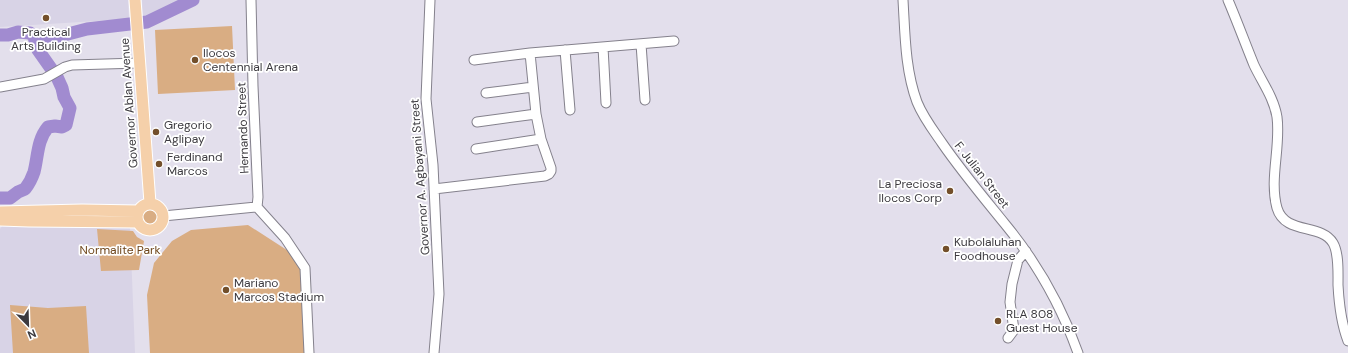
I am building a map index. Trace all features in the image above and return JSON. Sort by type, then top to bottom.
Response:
[{"type":"main road","name":"Governor Ablan Avenue","points":[[135,0],[150,203]]},
{"type":"main road","points":[[150,203],[157,205],[160,208],[163,216],[160,226],[153,229],[146,229],[140,225],[138,216],[143,206],[150,203]]},
{"type":"main road","points":[[0,212],[138,216]]},
{"type":"main road","points":[[0,220],[29,221],[138,216]]},
{"type":"street","name":"Hernando Street","points":[[251,0],[258,197],[257,207]]},
{"type":"street","name":"Governor A. Agbayani Street","points":[[430,0],[426,99],[434,189],[439,294],[434,353]]},
{"type":"street","name":"F. Julian Street","points":[[903,0],[910,74],[921,111],[928,124],[959,168],[1044,277],[1064,316],[1078,353]]},
{"type":"street","points":[[1228,0],[1254,65],[1269,93],[1277,117],[1274,192],[1279,213],[1289,223],[1322,234],[1330,239],[1334,244],[1338,270],[1341,316],[1348,341]]},
{"type":"street","points":[[474,60],[565,50],[674,41]]},
{"type":"street","points":[[641,44],[645,100]]},
{"type":"street","points":[[603,47],[606,103]]},
{"type":"street","points":[[565,50],[570,110]]},
{"type":"street","points":[[434,189],[545,176],[552,171],[541,140],[536,114],[530,54]]},
{"type":"street","points":[[0,87],[39,80],[72,65],[139,63]]},
{"type":"street","points":[[486,93],[534,87]]},
{"type":"street","points":[[477,122],[536,114]]},
{"type":"street","points":[[476,149],[541,140]]},
{"type":"street","points":[[163,216],[257,207],[285,238],[305,268],[309,353]]},
{"type":"street","points":[[1008,338],[1014,330],[1010,302],[1012,284],[1018,260],[1026,252]]},
{"type":"shaded area","points":[[0,0],[128,0],[129,19],[0,27]]},
{"type":"shaded area","points":[[142,0],[184,0],[167,12],[143,20]]},
{"type":"shaded area","points":[[4,224],[130,227],[135,353],[0,353],[0,229]]},
{"type":"green space","name":"Ilocos Centennial Arena","points":[[232,26],[235,90],[158,94],[155,30]]},
{"type":"green space","points":[[150,206],[158,209],[161,217],[158,225],[150,228],[142,225],[139,217],[142,209]]},
{"type":"green space","name":"Mariano Marcos Stadium","points":[[248,225],[293,254],[301,269],[308,353],[150,353],[147,295],[154,263],[172,241],[191,230]]},
{"type":"green space","name":"Normalite Park","points":[[97,229],[133,231],[137,237],[144,241],[139,270],[101,271]]},
{"type":"green space","points":[[10,305],[48,308],[86,306],[89,353],[13,353]]},
{"type":"waterway","points":[[0,35],[8,35],[18,32],[30,33],[34,37],[45,40],[87,29],[147,22],[193,0]]},
{"type":"waterway","points":[[0,198],[10,198],[25,189],[34,172],[40,143],[44,132],[48,127],[62,127],[66,125],[70,108],[64,97],[57,77],[38,50],[34,37]]},
{"type":"place","name":"Practical Arts Building","points":[[46,18]]},
{"type":"place","name":"Ilocos Centennial Arena","points":[[195,60]]},
{"type":"place","name":"Gregorio Aglipay","points":[[156,132]]},
{"type":"place","name":"Ferdinand Marcos","points":[[159,164]]},
{"type":"place","name":"La Preciosa Ilocos Corp","points":[[950,191]]},
{"type":"place","name":"Kubolaluhan Foodhouse","points":[[946,249]]},
{"type":"place","name":"Mariano Marcos Stadium","points":[[226,290]]},
{"type":"place","name":"RLA 808 Guest House","points":[[998,321]]}]
